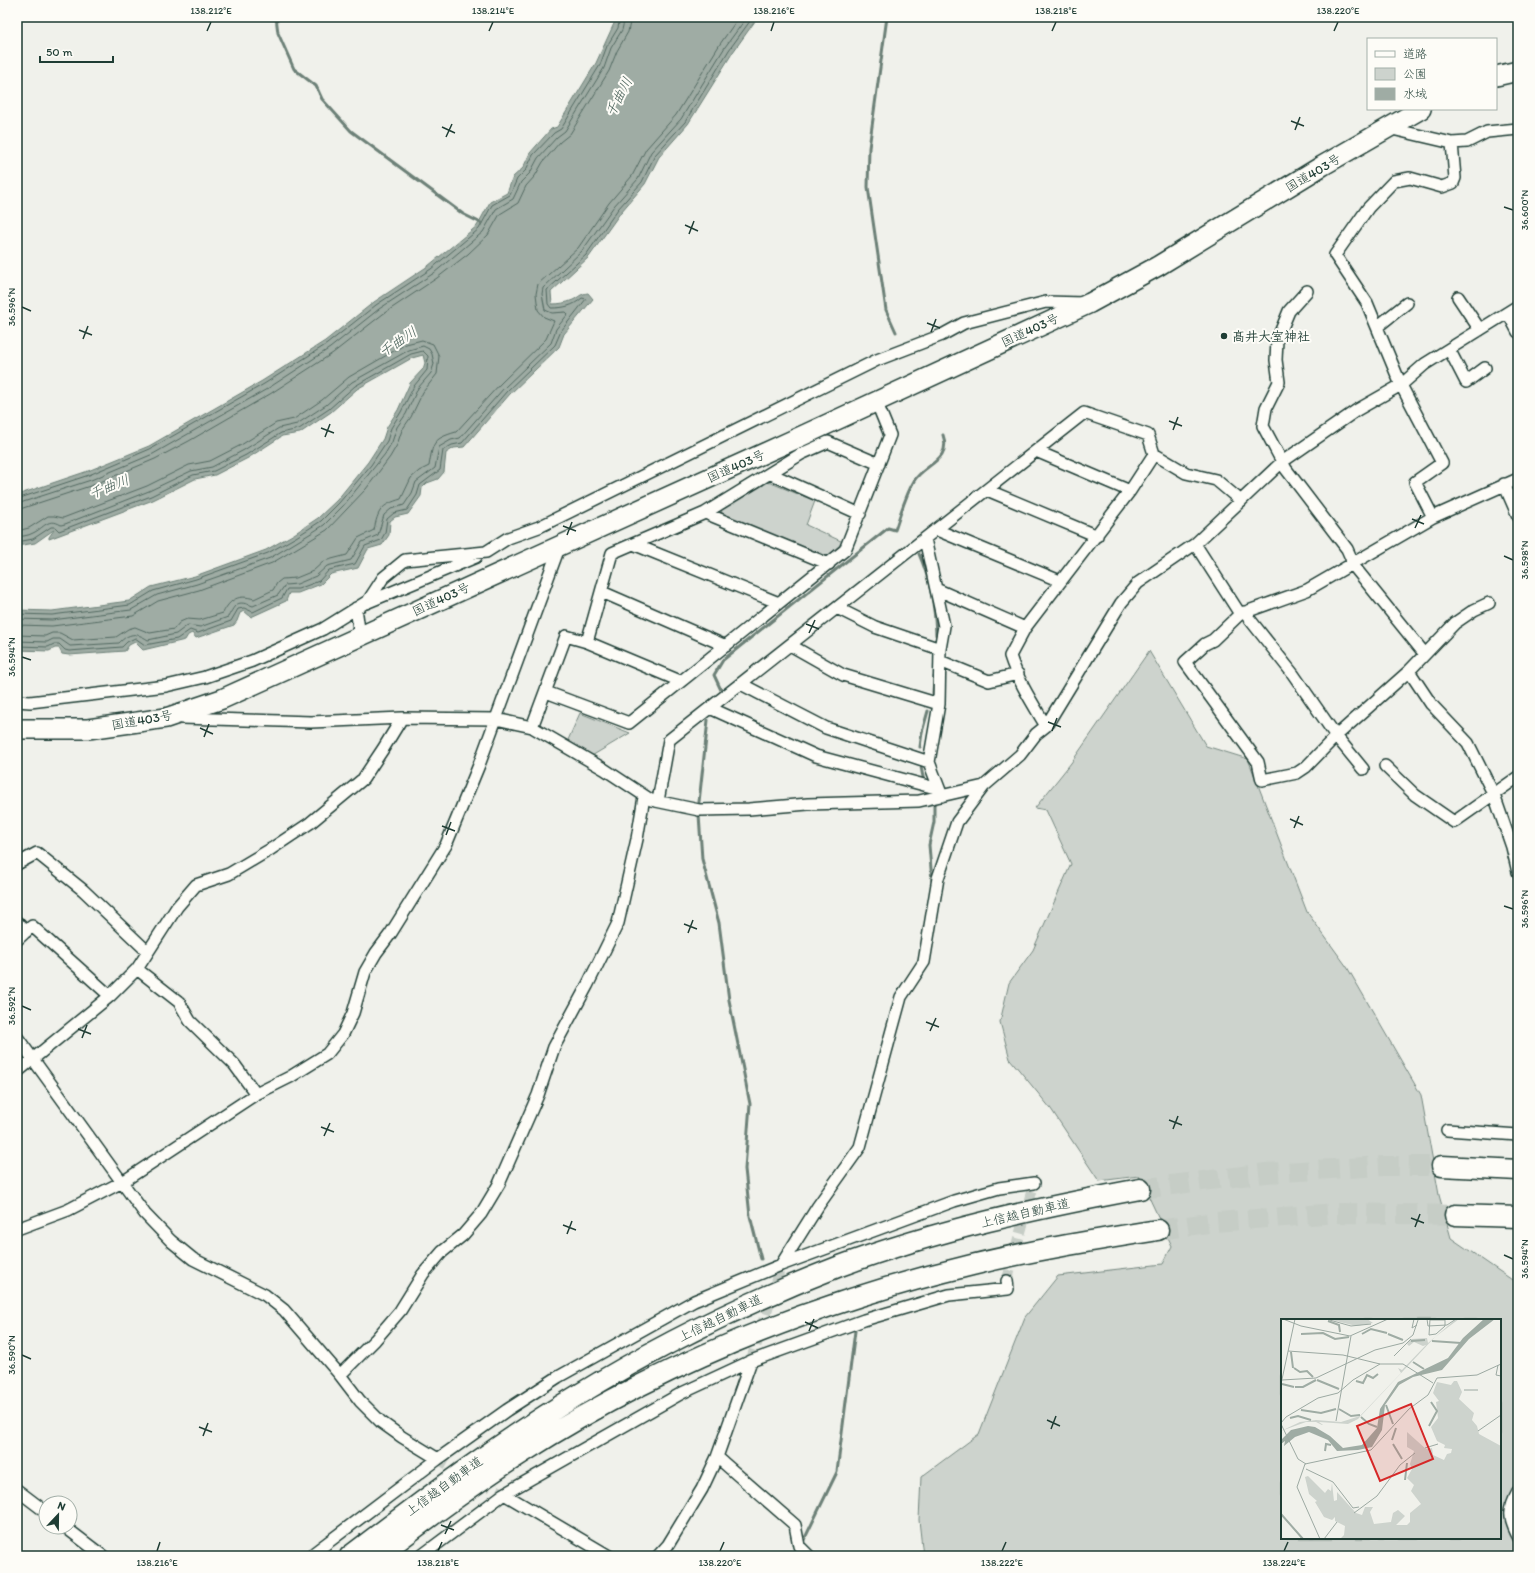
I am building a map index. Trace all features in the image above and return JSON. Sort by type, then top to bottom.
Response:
[{"type":"highway","points":[[1497,76],[1518,71]]},
{"type":"highway","name":"国道403号","points":[[17,729],[88,729],[166,718],[222,699],[793,440],[1090,303],[1158,266],[1419,110]]},
{"type":"highway","points":[[1442,1166],[1518,1170]]},
{"type":"highway","name":"上信越自動車道","points":[[350,1556],[486,1455],[571,1399],[663,1346],[752,1302],[842,1266],[938,1235],[1041,1208],[1140,1189]]},
{"type":"highway","points":[[1455,1215],[1518,1217]]},
{"type":"highway","name":"上信越自動車道","points":[[378,1556],[444,1506],[523,1452],[642,1386],[734,1342],[835,1305],[927,1276],[1019,1254],[1158,1230]]},
{"type":"street","points":[[1388,128],[1452,143],[1467,142],[1487,132],[1518,129]]},
{"type":"street","points":[[1433,517],[1415,482],[1442,462],[1401,385],[1367,303],[1336,255],[1368,208],[1394,181],[1410,178],[1442,187],[1453,183],[1455,171],[1452,143]]},
{"type":"street","points":[[1307,291],[1289,311],[1277,340],[1276,360],[1279,382],[1266,408],[1263,426],[1282,462],[1347,549],[1352,564],[1424,653]]},
{"type":"street","points":[[1458,297],[1480,330]]},
{"type":"street","points":[[358,607],[486,552],[508,538],[539,527],[877,360],[942,335],[964,323],[1046,302],[1090,303]]},
{"type":"street","points":[[1377,327],[1408,303]]},
{"type":"street","points":[[781,1265],[818,1206],[860,1147],[901,997],[924,962],[938,878],[948,843],[957,822],[984,786],[1020,755],[1036,734],[1046,726],[1121,603],[1138,583],[1195,544],[1282,462],[1357,410],[1401,385],[1425,364],[1518,306]]},
{"type":"street","points":[[1508,313],[1518,332]]},
{"type":"street","points":[[1449,349],[1466,382],[1486,368]]},
{"type":"street","points":[[546,692],[629,723],[845,550],[890,435],[876,401]]},
{"type":"street","points":[[658,801],[669,740],[1084,413],[1148,435],[1154,454],[1186,473],[1216,480],[1241,501]]},
{"type":"street","points":[[587,642],[612,553],[705,513],[771,474],[801,454],[828,442],[879,464]]},
{"type":"street","points":[[1036,450],[1130,491]]},
{"type":"street","points":[[1046,726],[1030,700],[1010,656],[1025,628],[1060,581],[1097,536],[1130,491],[1154,454]]},
{"type":"street","points":[[771,474],[860,514]]},
{"type":"street","points":[[1489,603],[1474,610],[1455,623],[1409,670],[1297,773],[1262,780],[1258,762],[1184,662],[1205,644],[1213,640],[1242,613],[1306,590],[1433,517],[1518,479]]},
{"type":"street","points":[[1504,484],[1518,516]]},
{"type":"street","points":[[987,490],[1097,536]]},
{"type":"street","points":[[705,513],[829,564]]},
{"type":"street","points":[[937,530],[1060,581]]},
{"type":"street","points":[[925,539],[944,626],[940,648],[939,704],[929,762],[941,793]]},
{"type":"street","points":[[633,544],[779,603]]},
{"type":"street","points":[[1195,544],[1242,613],[1293,674],[1336,736],[1363,769]]},
{"type":"street","points":[[17,1228],[68,1210],[124,1181],[256,1094],[290,1077],[327,1054],[343,1034],[353,1013],[364,972],[392,933],[446,845],[496,719],[560,545]]},
{"type":"street","points":[[17,701],[30,702],[123,692],[166,686],[205,677],[252,661],[323,629],[368,601],[384,578],[405,560],[486,552]]},
{"type":"street","points":[[936,589],[1025,628]]},
{"type":"street","points":[[602,592],[726,646]]},
{"type":"street","points":[[358,607],[360,636]]},
{"type":"street","points":[[837,608],[875,627],[940,648]]},
{"type":"street","points":[[532,727],[566,636],[587,642],[680,681]]},
{"type":"street","points":[[790,645],[843,675],[939,704]]},
{"type":"street","points":[[940,661],[989,681],[1018,674]]},
{"type":"street","points":[[1409,670],[1431,704],[1468,743],[1494,795],[1512,847],[1518,872]]},
{"type":"street","points":[[741,684],[826,728],[929,762]]},
{"type":"street","points":[[710,708],[816,756],[941,793]]},
{"type":"street","points":[[166,718],[311,722],[402,718],[496,719],[532,727],[604,769],[644,797],[698,810],[749,809],[808,804],[919,801],[941,793],[984,786]]},
{"type":"street","points":[[17,1072],[110,996],[137,969],[147,951],[177,907],[196,885],[230,874],[271,849],[310,823],[363,779],[402,718]]},
{"type":"street","points":[[1385,766],[1415,795],[1454,822],[1518,777]]},
{"type":"street","points":[[340,1375],[375,1340],[400,1311],[423,1274],[442,1252],[463,1235],[481,1214],[499,1184],[538,1095],[554,1047],[587,986],[618,923],[637,839],[644,797]]},
{"type":"street","points":[[17,864],[37,853],[83,890],[147,951]]},
{"type":"street","points":[[17,922],[26,932]]},
{"type":"street","points":[[17,940],[32,926],[110,996]]},
{"type":"street","points":[[137,969],[179,1002],[190,1021],[234,1064],[256,1094]]},
{"type":"street","points":[[17,1037],[124,1181],[146,1214],[171,1241],[193,1259],[264,1296],[284,1310],[340,1375],[360,1401],[381,1422],[438,1459]]},
{"type":"street","points":[[1447,1130],[1518,1136]]},
{"type":"street","points":[[310,1556],[438,1459],[507,1410],[571,1370],[694,1301],[781,1265],[954,1201],[999,1188],[1034,1182]]},
{"type":"street","points":[[421,1556],[504,1494],[669,1400],[751,1362],[864,1320],[942,1298],[1008,1289],[1007,1281]]},
{"type":"street","points":[[658,1556],[668,1546],[702,1489],[717,1457],[751,1362]]},
{"type":"street","points":[[717,1457],[795,1525],[799,1546],[809,1556]]},
{"type":"street","points":[[17,1490],[38,1506]]},
{"type":"street","points":[[1518,1490],[1509,1509],[1509,1520],[1518,1536]]},
{"type":"street","points":[[504,1494],[609,1556]]},
{"type":"street","points":[[75,1535],[103,1556]]},
{"type":"green space","points":[[765,482],[815,501],[806,525],[843,542],[827,557],[722,515],[721,506]]},
{"type":"green space","points":[[1149,651],[1206,746],[1248,759],[1307,912],[1347,967],[1421,1095],[1439,1195],[1451,1238],[1518,1284],[1518,1556],[923,1556],[919,1520],[921,1477],[979,1434],[1025,1317],[1058,1276],[1163,1264],[1172,1246],[1139,1176],[1099,1181],[1051,1109],[1010,1059],[1000,1022],[1009,983],[1033,950],[1071,864],[1046,810],[1035,808],[1071,763]]},
{"type":"green space","points":[[580,713],[630,733],[590,757],[568,740]]},
{"type":"water","name":"千曲川","points":[[617,17],[758,17],[733,52],[688,124],[659,157],[645,184],[621,212],[589,257],[551,292],[552,304],[568,302],[588,293],[593,299],[564,334],[559,347],[510,394],[464,447],[454,448],[446,453],[444,472],[438,479],[427,483],[422,488],[421,496],[408,514],[395,517],[390,521],[389,535],[382,545],[368,549],[358,568],[331,574],[321,584],[298,593],[289,593],[286,601],[251,617],[244,611],[240,613],[234,625],[196,638],[192,633],[188,635],[185,640],[143,650],[135,642],[129,645],[125,651],[69,655],[62,654],[59,648],[49,651],[17,650],[17,610],[52,611],[129,601],[151,587],[195,576],[266,550],[318,518],[337,500],[368,462],[383,439],[387,427],[398,410],[410,383],[423,369],[425,363],[423,355],[412,358],[357,389],[331,412],[300,433],[282,436],[248,458],[215,475],[195,479],[153,500],[49,539],[54,530],[35,543],[17,546],[17,495],[88,471],[149,446],[262,381],[325,341],[374,302],[428,266],[477,226],[490,202],[507,193],[513,177],[523,168],[530,153],[551,129],[557,127],[596,63]]},
{"type":"waterway","points":[[276,17],[278,33],[294,69],[316,86],[322,99],[351,131],[463,214],[481,223]]},
{"type":"waterway","points":[[887,17],[869,148],[868,187],[886,310],[896,332]]},
{"type":"waterway","points":[[721,690],[714,675],[723,660],[888,528],[895,530],[914,481],[918,475],[936,461],[944,451],[945,444],[943,435]]},
{"type":"waterway","points":[[919,554],[926,573],[931,594],[936,635]]},
{"type":"waterway","points":[[933,693],[934,677]]},
{"type":"waterway","points":[[920,747],[922,732],[928,711]]},
{"type":"waterway","points":[[699,802],[708,720]]},
{"type":"waterway","points":[[921,767],[924,782]]},
{"type":"waterway","points":[[932,881],[929,845],[934,822],[934,804]]},
{"type":"waterway","points":[[699,815],[702,859],[719,923],[729,1000],[750,1104],[745,1169],[750,1216],[761,1259]]},
{"type":"waterway","points":[[802,1544],[837,1472],[855,1331]]},
{"type":"waterway","points":[[795,1556],[799,1549]]},
{"type":"tunnel","points":[[1140,1189],[1266,1173],[1383,1166],[1442,1166]]},
{"type":"tunnel","points":[[1007,1281],[1034,1183]]},
{"type":"tunnel","points":[[1158,1230],[1216,1222],[1336,1213],[1455,1215]]},
{"type":"tunnel","points":[[751,1361],[781,1265]]},
{"type":"tunnel","points":[[438,1459],[504,1494]]},
{"type":"place","name":"髙井大室神社","points":[[1224,336]]}]
